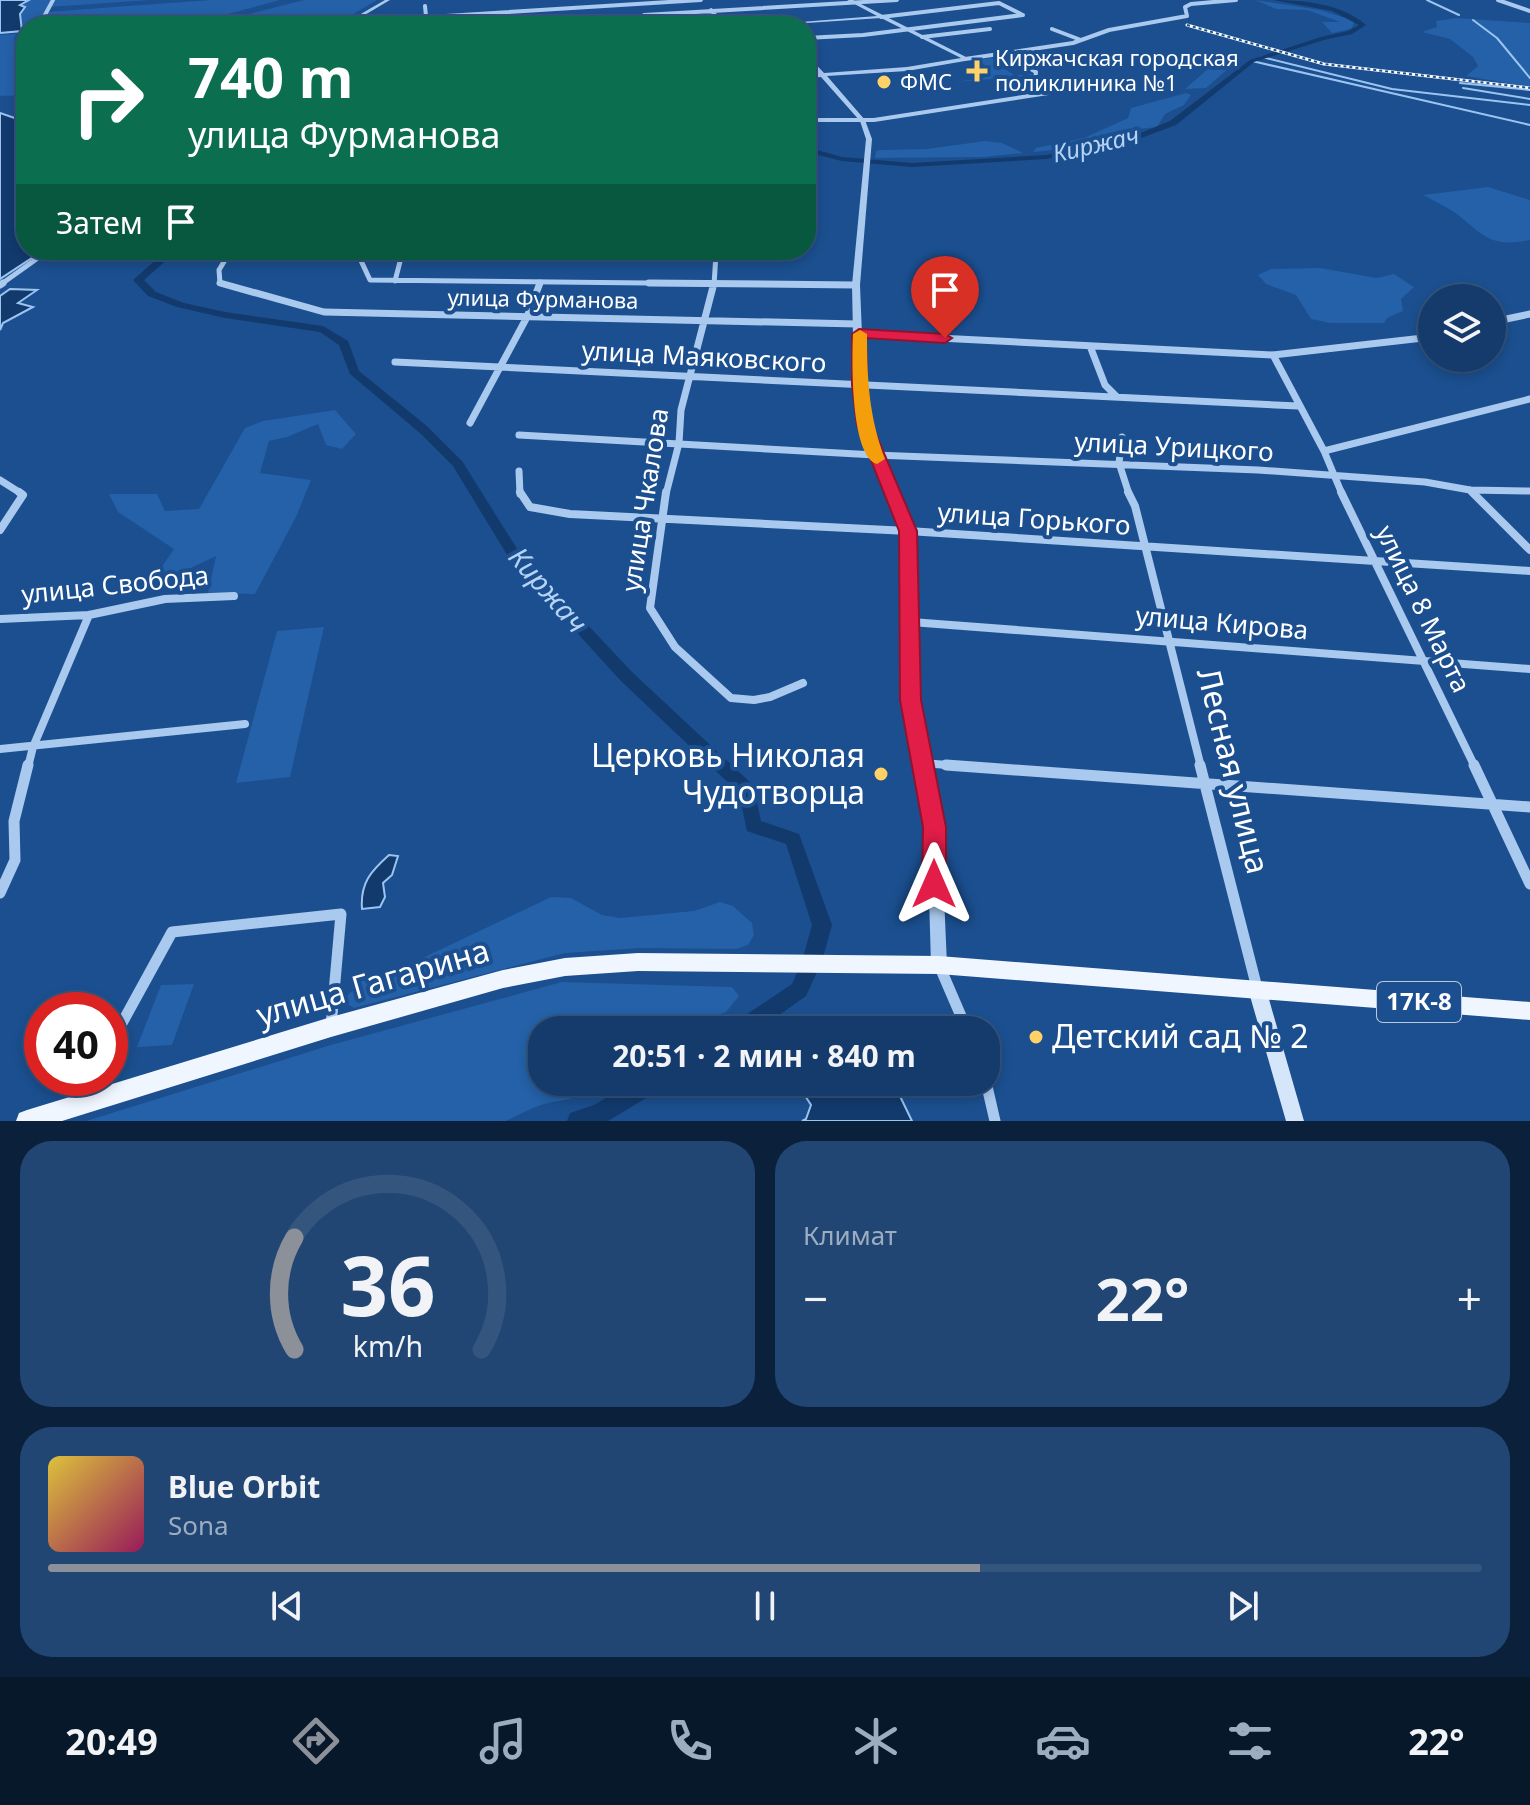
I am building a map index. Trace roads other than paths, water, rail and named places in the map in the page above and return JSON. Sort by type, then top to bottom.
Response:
[{"type":"main road","name":"улица Гагарина","points":[[27,1121],[331,1027],[503,979],[565,967],[638,962],[939,965],[1257,989]]},
{"type":"main road","name":"17К-8","points":[[1257,989],[1530,1011]]},
{"type":"main road","name":"Лесная улица","points":[[1257,989],[1295,1121]]},
{"type":"street","points":[[360,16],[388,0]]},
{"type":"street","points":[[440,16],[701,0]]},
{"type":"street","points":[[654,16],[753,7],[764,10],[897,0]]},
{"type":"street","points":[[1185,7],[1236,0]]},
{"type":"street","points":[[1498,0],[1530,11]]},
{"type":"street","points":[[816,75],[907,69],[1081,40],[1109,30],[1189,15],[1182,1]]},
{"type":"street","points":[[852,2],[965,59]]},
{"type":"street","points":[[816,22],[999,3],[1023,15],[907,30],[816,37]]},
{"type":"street","points":[[425,6],[426,16]]},
{"type":"street","points":[[711,10],[716,16]]},
{"type":"street","points":[[764,10],[770,16]]},
{"type":"street","points":[[922,37],[990,29]]},
{"type":"street","points":[[1052,29],[1081,40]]},
{"type":"street","points":[[816,120],[863,121],[1048,93],[1048,89],[1035,80],[1036,72],[1029,68],[1027,50]]},
{"type":"street","points":[[816,68],[863,121],[867,131],[869,151],[856,285],[859,385],[865,425],[875,455],[908,531],[911,700],[934,827],[939,965],[961,1016]]},
{"type":"street","points":[[0,285],[35,260]]},
{"type":"street","name":"улица Фурманова","points":[[225,260],[219,270],[220,283],[324,312],[705,321],[1273,355],[1351,349],[1418,339]]},
{"type":"street","points":[[361,260],[370,280],[856,285]]},
{"type":"street","points":[[395,281],[400,260]]},
{"type":"street","name":"улица Чкалова","points":[[716,260],[714,284],[689,376],[681,410],[679,443],[668,477],[650,608],[675,647],[731,698],[754,700],[770,697],[803,683]]},
{"type":"street","points":[[470,423],[527,317],[540,283]]},
{"type":"street","points":[[1506,319],[1530,314]]},
{"type":"street","points":[[1090,346],[1105,385],[1118,398]]},
{"type":"street","name":"улица 8 Марта","points":[[1273,355],[1324,451],[1333,476],[1427,663],[1530,884]]},
{"type":"street","name":"улица Маяковского","points":[[395,362],[1298,406]]},
{"type":"street","points":[[1324,451],[1530,399]]},
{"type":"street","name":"улица Урицкого","points":[[519,435],[875,455],[1120,464],[1425,482],[1470,490],[1530,491]]},
{"type":"street","name":"Лесная улица","points":[[1122,437],[1118,446],[1120,464],[1145,546],[1257,989]]},
{"type":"street","name":"улица Горького","points":[[519,471],[519,499],[540,511],[1530,571]]},
{"type":"street","points":[[0,480],[23,495],[4,519],[0,530]]},
{"type":"street","points":[[1470,490],[1530,550]]},
{"type":"street","name":"улица Свобода","points":[[0,619],[89,615],[165,599],[234,596]]},
{"type":"street","points":[[0,893],[15,860],[14,821],[33,747],[89,615]]},
{"type":"street","name":"улица Кирова","points":[[911,622],[1530,669]]},
{"type":"street","points":[[0,749],[245,724]]},
{"type":"street","points":[[922,763],[1530,807]]},
{"type":"street","points":[[128,1012],[172,932],[341,914],[331,1027]]},
{"type":"street","points":[[77,1106],[82,1096]]},
{"type":"street","points":[[989,1096],[995,1121]]},
{"type":"waterway","name":"Киржач","points":[[816,152],[842,159],[912,165],[1046,157],[1125,142],[1173,123],[1252,61],[1323,38],[1350,33],[1363,25],[1355,18],[1334,10],[1276,0]]},
{"type":"waterway","points":[[1427,0],[1459,15]]},
{"type":"waterway","points":[[1473,20],[1497,38],[1530,78]]},
{"type":"waterway","points":[[1262,57],[1392,89],[1530,105]]},
{"type":"waterway","points":[[1252,61],[1530,125]]},
{"type":"waterway","points":[[1460,83],[1530,90]]},
{"type":"waterway","points":[[1463,88],[1530,99]]},
{"type":"waterway","name":"Киржач","points":[[161,260],[138,280],[152,294],[181,305],[225,315],[323,329],[344,343],[354,372],[424,430],[458,464],[514,555],[626,676],[747,790],[753,826],[793,839],[822,925],[812,961],[799,990],[761,1016]]},
{"type":"waterway","name":"Киржач","points":[[578,1121],[599,1114],[629,1096]]},
{"type":"railway","points":[[1187,25],[1324,64],[1530,88]]},
{"type":"place","name":"Киржачская городская поликлиника №1","points":[[977,71]]},
{"type":"place","name":"ФМС","points":[[884,82]]},
{"type":"place","name":"Церковь Николая Чудотворца","points":[[881,774]]},
{"type":"place","name":"Детский сад № 2","points":[[1036,1037]]}]
